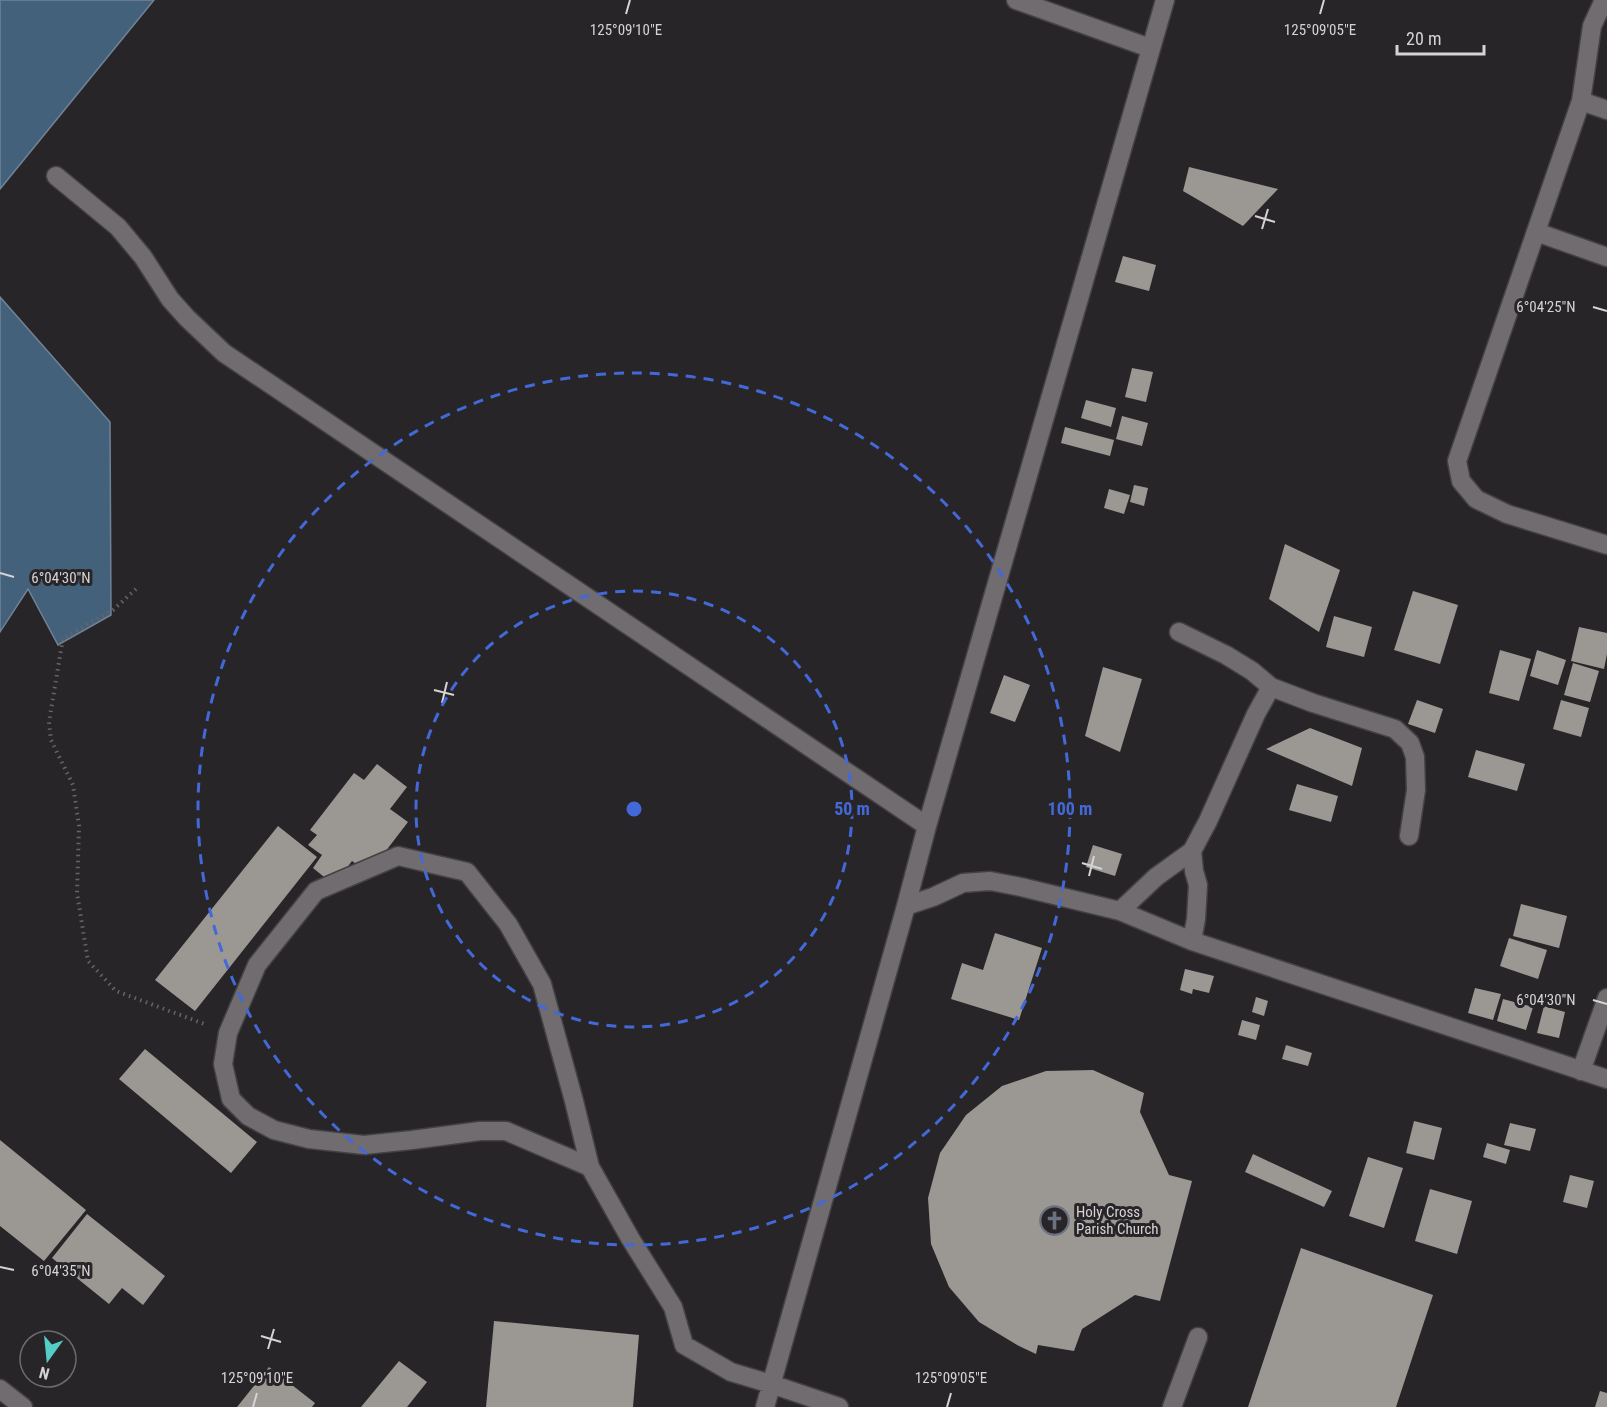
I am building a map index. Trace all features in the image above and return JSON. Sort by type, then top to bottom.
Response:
[{"type":"street","points":[[1016,0],[1150,48]]},
{"type":"street","points":[[765,1407],[927,826],[1165,0]]},
{"type":"street","points":[[1604,0],[1592,26],[1581,101],[1457,461],[1461,481],[1476,499],[1507,514],[1607,545]]},
{"type":"street","points":[[1581,101],[1607,110]]},
{"type":"street","points":[[56,176],[118,227],[143,257],[170,299],[224,353],[927,826]]},
{"type":"street","points":[[1536,232],[1607,257]]},
{"type":"street","points":[[1179,632],[1252,671],[1271,687],[1395,729],[1410,742],[1415,757],[1416,790],[1409,836]]},
{"type":"street","points":[[1120,911],[1156,877],[1192,851],[1271,687]]},
{"type":"street","points":[[1192,851],[1198,885],[1192,941]]},
{"type":"street","points":[[590,1167],[506,1131],[480,1131],[364,1145],[309,1139],[274,1130],[248,1116],[231,1098],[223,1064],[228,1033],[257,965],[316,891],[398,856],[467,872],[508,924],[542,984],[590,1167],[630,1238],[673,1307],[684,1345],[730,1372],[839,1407]]},
{"type":"street","points":[[906,906],[963,883],[990,881],[1120,911],[1192,941],[1607,1079]]},
{"type":"street","points":[[1581,1071],[1607,998]]},
{"type":"street","points":[[1172,1407],[1198,1337]]},
{"type":"street","points":[[0,1389],[23,1407]]},
{"type":"path","points":[[136,589],[113,610],[63,638],[49,722],[51,740],[73,785],[79,826],[77,893],[88,961],[116,991],[228,1033]]},
{"type":"water","points":[[0,0],[154,0],[0,189]]},
{"type":"water","points":[[0,297],[110,422],[111,615],[58,645],[28,589],[0,632]]},
{"type":"building","points":[[1189,167],[1278,189],[1243,226],[1183,191]]},
{"type":"building","points":[[1123,256],[1156,265],[1149,291],[1115,282]]},
{"type":"building","points":[[1132,368],[1153,372],[1146,402],[1125,397]]},
{"type":"building","points":[[1086,400],[1116,408],[1111,427],[1081,418]]},
{"type":"building","points":[[1122,416],[1148,423],[1142,446],[1116,439]]},
{"type":"building","points":[[1065,427],[1114,440],[1110,456],[1061,443]]},
{"type":"building","points":[[1134,485],[1148,488],[1144,506],[1130,502]]},
{"type":"building","points":[[1109,489],[1130,495],[1124,514],[1104,508]]},
{"type":"building","points":[[1285,544],[1340,570],[1319,632],[1269,599]]},
{"type":"building","points":[[1413,591],[1458,605],[1440,664],[1394,650]]},
{"type":"building","points":[[1334,616],[1372,627],[1364,657],[1326,647]]},
{"type":"building","points":[[1579,627],[1607,633],[1604,669],[1571,661]]},
{"type":"building","points":[[1500,650],[1531,659],[1519,701],[1489,693]]},
{"type":"building","points":[[1537,650],[1566,660],[1558,685],[1530,676]]},
{"type":"building","points":[[1573,663],[1599,671],[1590,702],[1564,695]]},
{"type":"building","points":[[1103,667],[1142,679],[1120,752],[1085,736]]},
{"type":"building","points":[[1004,675],[1030,685],[1015,722],[990,713]]},
{"type":"building","points":[[1417,700],[1443,709],[1435,733],[1408,724]]},
{"type":"building","points":[[1561,700],[1589,708],[1581,737],[1553,729]]},
{"type":"building","points":[[1310,728],[1362,748],[1352,786],[1266,749]]},
{"type":"building","points":[[1476,750],[1525,764],[1517,791],[1468,777]]},
{"type":"building","points":[[377,764],[407,787],[390,809],[408,822],[369,873],[352,861],[334,885],[313,868],[322,855],[308,845],[317,835],[310,830],[354,773],[364,780]]},
{"type":"building","points":[[1297,784],[1338,796],[1331,822],[1289,810]]},
{"type":"building","points":[[278,826],[317,857],[195,1011],[155,980]]},
{"type":"building","points":[[1093,845],[1122,854],[1115,876],[1086,867]]},
{"type":"building","points":[[1521,904],[1567,916],[1559,948],[1513,936]]},
{"type":"building","points":[[995,933],[1042,948],[1019,1020],[951,999],[962,963],[983,970]]},
{"type":"building","points":[[1509,938],[1547,950],[1538,979],[1500,966]]},
{"type":"building","points":[[1185,969],[1214,976],[1209,993],[1193,989],[1192,994],[1180,990]]},
{"type":"building","points":[[1475,988],[1501,994],[1493,1020],[1468,1013]]},
{"type":"building","points":[[1256,997],[1268,1001],[1264,1016],[1252,1012]]},
{"type":"building","points":[[1503,999],[1533,1007],[1526,1030],[1497,1021]]},
{"type":"building","points":[[1544,1006],[1565,1012],[1559,1038],[1537,1033]]},
{"type":"building","points":[[1242,1020],[1260,1025],[1256,1040],[1238,1035]]},
{"type":"building","points":[[1286,1045],[1312,1053],[1308,1066],[1282,1059]]},
{"type":"building","points":[[145,1049],[257,1142],[231,1173],[119,1079]]},
{"type":"building","name":"Holy Cross Parish Church","points":[[1093,1070],[1144,1093],[1140,1112],[1169,1175],[1192,1181],[1160,1301],[1135,1295],[1082,1329],[1074,1351],[1038,1345],[1036,1354],[979,1322],[949,1287],[931,1244],[928,1198],[940,1153],[966,1115],[1002,1086],[1046,1071]]},
{"type":"building","points":[[1414,1121],[1442,1128],[1434,1160],[1406,1153]]},
{"type":"building","points":[[1510,1123],[1536,1129],[1530,1151],[1504,1145]]},
{"type":"building","points":[[0,1140],[86,1210],[44,1261],[0,1226]]},
{"type":"building","points":[[1487,1143],[1510,1150],[1506,1164],[1483,1157]]},
{"type":"building","points":[[1253,1154],[1332,1191],[1324,1207],[1245,1172]]},
{"type":"building","points":[[1368,1157],[1403,1168],[1384,1228],[1349,1216]]},
{"type":"building","points":[[1570,1175],[1594,1181],[1587,1208],[1563,1202]]},
{"type":"building","points":[[1430,1189],[1472,1201],[1457,1254],[1415,1241]]},
{"type":"building","points":[[87,1214],[165,1276],[143,1305],[122,1288],[109,1304],[52,1258]]},
{"type":"building","points":[[1301,1248],[1433,1295],[1396,1407],[1248,1407]]},
{"type":"building","points":[[494,1321],[639,1335],[633,1407],[486,1407]]},
{"type":"building","points":[[399,1361],[427,1382],[407,1407],[361,1407]]},
{"type":"building","points":[[269,1367],[315,1403],[312,1407],[237,1407]]},
{"type":"building","points":[[1600,1391],[1607,1393],[1607,1407],[1595,1407]]},
{"type":"place","name":"Holy Cross Parish Church","points":[[1055,1221]]}]
